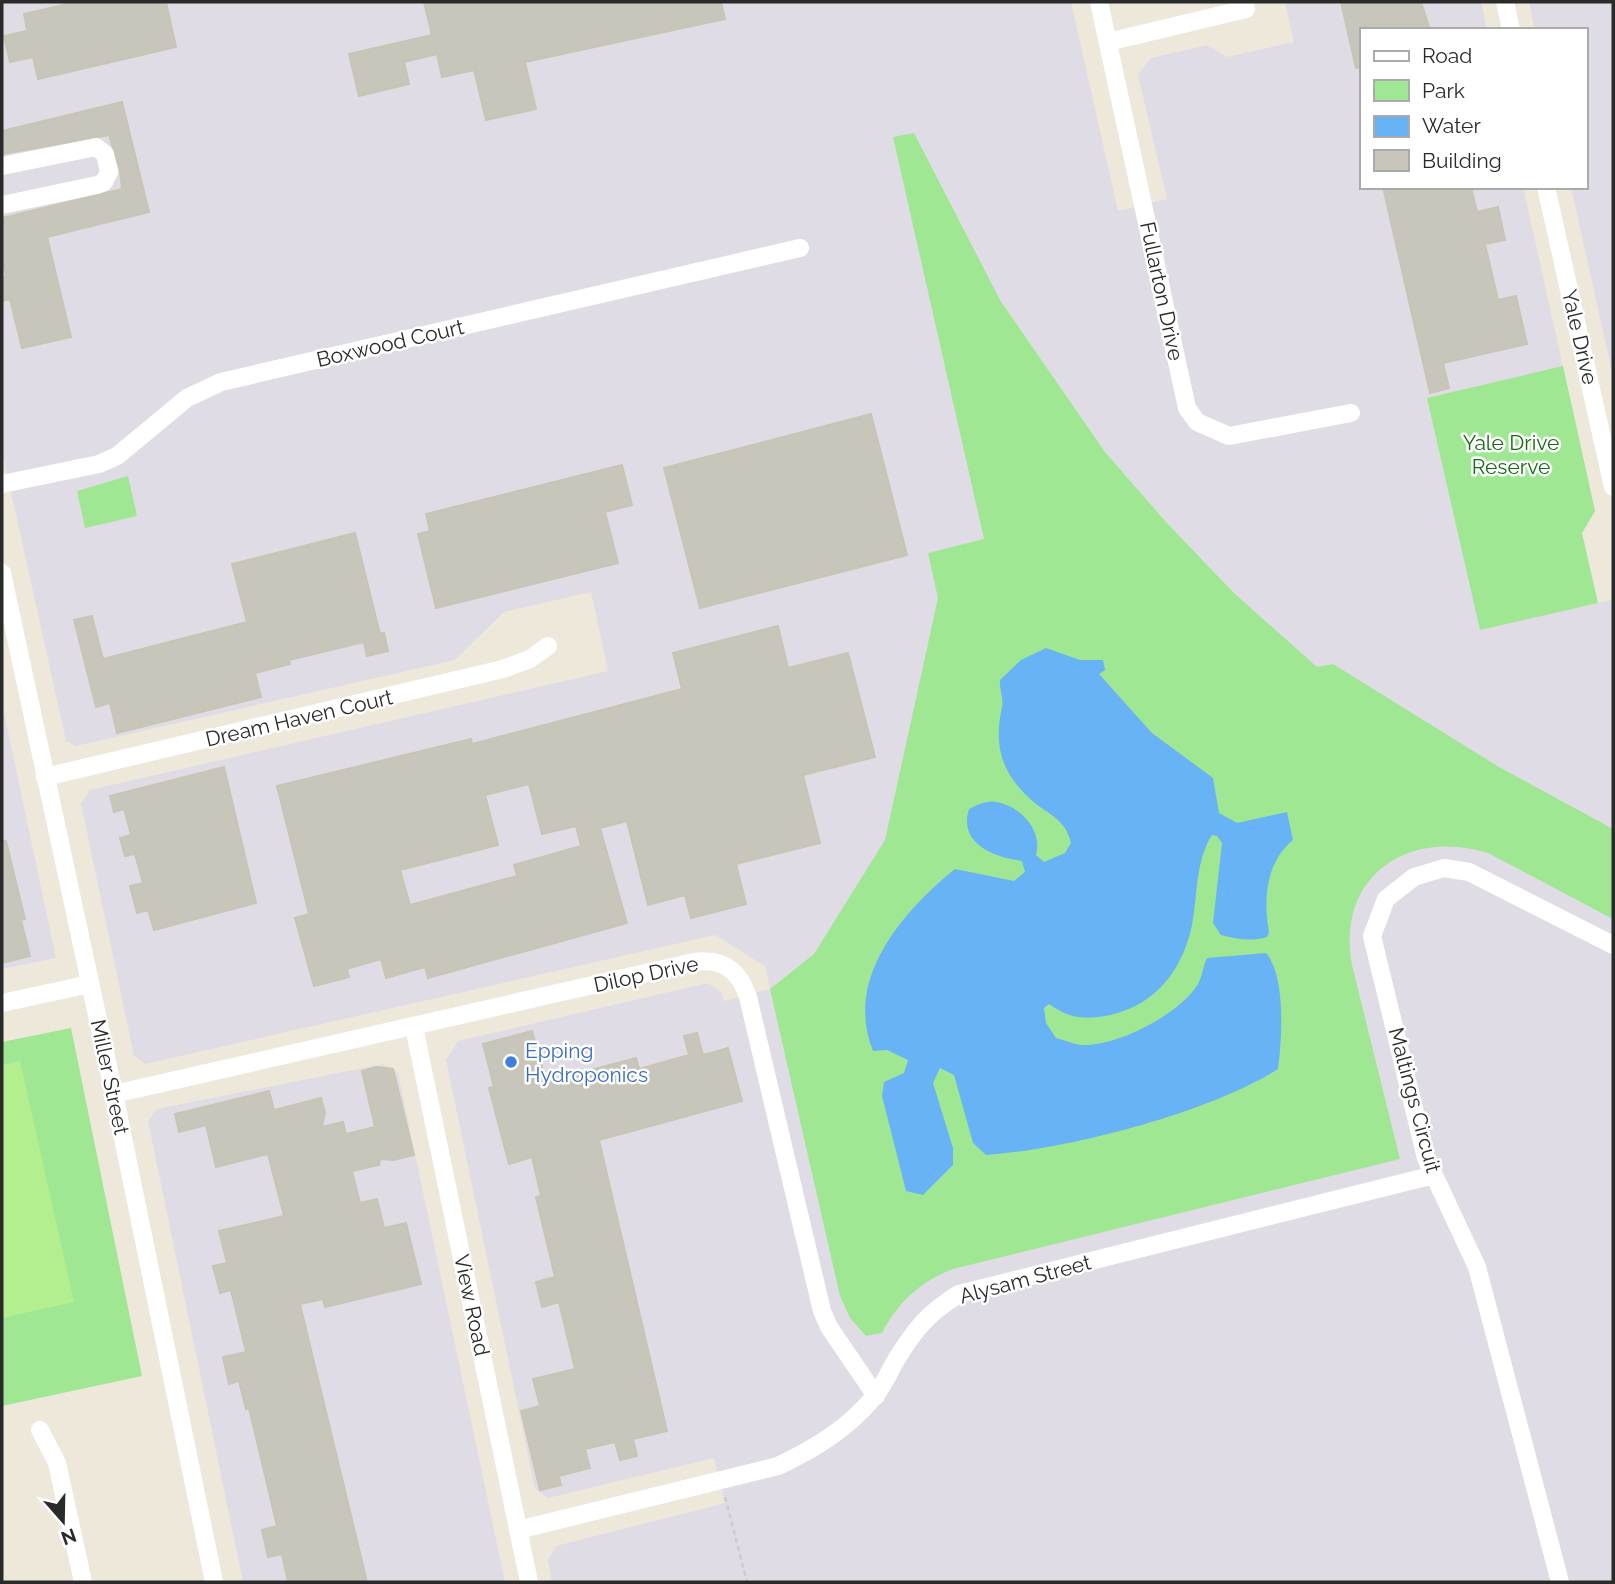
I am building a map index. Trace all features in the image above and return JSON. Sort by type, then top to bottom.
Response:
[{"type":"street","name":"Fullarton Drive","points":[[1099,2],[1187,408],[1197,422],[1229,436],[1352,413]]},
{"type":"street","points":[[1505,2],[1511,28]]},
{"type":"street","points":[[1108,42],[1246,9]]},
{"type":"street","points":[[2,166],[96,147],[105,154],[109,172],[104,182],[97,185],[2,205]]},
{"type":"street","name":"Yale Drive","points":[[1546,189],[1613,487]]},
{"type":"street","name":"Boxwood Court","points":[[2,484],[99,464],[117,456],[187,398],[221,382],[800,248]]},
{"type":"street","name":"Miller Street","points":[[2,573],[114,1094],[214,1582]]},
{"type":"street","name":"Dream Haven Court","points":[[45,776],[503,669],[530,659],[548,646]]},
{"type":"street","name":"Maltings Circuit","points":[[1560,1582],[1477,1267],[1426,1158],[1372,936],[1385,900],[1414,877],[1444,868],[1469,872],[1613,945]]},
{"type":"street","name":"Dilop Drive","points":[[114,1094],[694,962],[717,962],[737,972],[748,997],[822,1311],[828,1327],[876,1396]]},
{"type":"street","points":[[2,1003],[90,984]]},
{"type":"street","name":"View Road","points":[[414,1027],[529,1582]]},
{"type":"street","name":"Alysam Street","points":[[518,1530],[778,1466],[816,1448],[833,1437],[876,1396],[897,1358],[930,1312],[958,1294],[1434,1175]]},
{"type":"street","points":[[40,1430],[57,1463],[83,1582]]},
{"type":"path","points":[[721,1480],[747,1582]]},
{"type":"shaded area","points":[[2,2],[1071,2],[1118,211],[1167,199],[1138,75],[1151,58],[1207,45],[1227,57],[1294,42],[1285,2],[1481,2],[1487,28],[1360,28],[1360,189],[1523,189],[1595,511],[1582,533],[1597,603],[1613,600],[1613,1582],[552,1582],[548,1560],[556,1546],[725,1503],[714,1458],[548,1498],[535,1489],[446,1060],[458,1041],[708,983],[722,993],[724,1001],[770,989],[765,966],[715,935],[145,1064],[134,1056],[81,804],[90,790],[608,671],[591,592],[504,612],[455,660],[76,746],[66,741],[2,451]],"holes":[[[1000,300],[1105,452],[1166,522],[1234,593],[1316,667],[937,329]]]},
{"type":"shaded area","points":[[1529,2],[1613,2],[1613,376],[1571,189],[1587,189],[1587,28],[1535,28]]},
{"type":"shaded area","points":[[2,703],[56,958],[2,969]]},
{"type":"shaded area","points":[[383,1064],[398,1073],[505,1582],[243,1582],[148,1121],[157,1109]]},
{"type":"green space","points":[[914,133],[1000,300],[1105,452],[1166,522],[1234,593],[1317,667],[1333,664],[1499,767],[1613,829],[1613,919],[1488,853],[1458,847],[1430,848],[1405,854],[1384,867],[1367,884],[1355,907],[1350,934],[1352,965],[1400,1159],[953,1269],[921,1286],[903,1302],[882,1333],[866,1336],[850,1318],[840,1296],[770,989],[814,954],[885,840],[938,598],[928,553],[984,539],[893,137]]},
{"type":"green space","name":"Yale Drive Reserve","points":[[1563,366],[1595,511],[1582,533],[1598,603],[1480,630],[1427,398]]},
{"type":"green space","points":[[128,476],[137,516],[85,528],[77,491]]},
{"type":"green space","points":[[71,1028],[142,1376],[2,1406],[2,1042]]},
{"type":"green space","points":[[20,1061],[74,1302],[2,1318],[2,1065]]},
{"type":"water","points":[[1046,648],[1080,660],[1103,660],[1105,670],[1099,674],[1152,733],[1213,778],[1219,813],[1237,823],[1287,812],[1293,840],[1277,859],[1272,870],[1266,907],[1269,932],[1267,937],[1244,939],[1221,935],[1213,923],[1222,843],[1217,836],[1212,835],[1200,867],[1188,941],[1165,983],[1141,1003],[1110,1015],[1078,1017],[1049,1004],[1044,1008],[1046,1023],[1056,1038],[1077,1044],[1097,1044],[1113,1040],[1147,1026],[1177,1006],[1198,984],[1207,958],[1266,953],[1272,963],[1280,992],[1281,1041],[1278,1069],[1215,1100],[1137,1126],[1057,1145],[986,1155],[973,1143],[954,1075],[940,1068],[933,1083],[953,1148],[953,1165],[923,1195],[906,1191],[882,1096],[884,1082],[904,1073],[908,1060],[887,1050],[873,1051],[866,1024],[866,998],[872,973],[898,926],[935,886],[955,869],[1014,881],[1025,872],[1022,861],[990,852],[974,840],[967,821],[969,809],[982,803],[993,802],[1014,809],[1033,829],[1036,855],[1044,862],[1065,853],[1071,843],[1062,824],[1015,783],[1008,772],[1000,748],[1000,680],[1021,660]]},
{"type":"building","points":[[76,2],[166,2],[176,47],[38,79],[33,57],[10,62],[4,36],[27,31],[24,14]]},
{"type":"building","points":[[424,2],[721,2],[725,19],[525,62],[536,109],[486,120],[474,70],[442,77],[437,54],[404,62],[409,84],[359,96],[349,54],[432,35]]},
{"type":"building","points":[[1341,2],[1421,2],[1429,28],[1360,28],[1360,67],[1356,68]]},
{"type":"building","points":[[122,102],[149,212],[47,237],[71,337],[22,348],[10,299],[2,301],[2,277],[6,276],[2,259],[2,218],[122,189],[120,170],[109,135],[2,154],[2,131]]},
{"type":"building","points":[[1383,189],[1471,189],[1477,212],[1498,207],[1505,240],[1485,244],[1498,300],[1516,296],[1527,344],[1443,363],[1449,388],[1430,393]]},
{"type":"building","points":[[871,414],[907,555],[700,608],[664,468]]},
{"type":"building","points":[[622,465],[632,505],[605,512],[618,563],[436,608],[418,534],[430,531],[426,514]]},
{"type":"building","points":[[355,533],[380,634],[384,633],[388,651],[367,656],[364,642],[289,660],[290,664],[255,673],[261,697],[117,733],[110,703],[96,707],[74,620],[92,616],[103,659],[247,622],[232,564]]},
{"type":"building","points":[[778,626],[788,668],[848,653],[875,757],[803,775],[820,843],[736,864],[746,904],[691,918],[685,895],[648,905],[627,821],[600,828],[627,923],[428,978],[425,967],[386,978],[381,959],[347,969],[349,977],[314,986],[295,918],[309,914],[277,786],[471,739],[472,744],[682,689],[673,653]],"holes":[[[529,784],[542,834],[576,826],[581,846],[514,865],[517,876],[410,905],[400,870],[498,845],[485,795]]]},
{"type":"building","points":[[224,767],[256,903],[154,930],[148,910],[137,913],[130,886],[143,883],[135,854],[125,856],[120,838],[131,835],[124,809],[114,812],[110,796]]},
{"type":"building","points":[[2,841],[6,841],[25,919],[21,920],[30,956],[2,963]]},
{"type":"building","points":[[532,1031],[546,1082],[636,1058],[639,1069],[689,1055],[684,1036],[697,1033],[703,1055],[728,1048],[742,1101],[599,1140],[667,1431],[633,1439],[637,1456],[620,1460],[615,1442],[585,1449],[590,1468],[559,1476],[561,1485],[540,1490],[521,1411],[540,1406],[533,1379],[575,1369],[559,1302],[542,1307],[536,1282],[555,1277],[536,1197],[541,1196],[532,1157],[509,1164],[489,1088],[494,1087],[483,1044]]},
{"type":"building","points":[[376,1067],[393,1069],[414,1155],[393,1160],[380,1159],[379,1165],[352,1171],[360,1203],[377,1199],[384,1228],[406,1223],[421,1284],[325,1307],[323,1299],[300,1304],[367,1582],[288,1582],[282,1554],[268,1557],[262,1530],[277,1526],[249,1408],[246,1409],[239,1381],[229,1384],[223,1357],[246,1352],[231,1290],[220,1293],[213,1266],[227,1263],[219,1231],[284,1216],[268,1154],[216,1167],[206,1125],[179,1132],[175,1114],[269,1091],[274,1110],[321,1098],[325,1112],[322,1127],[343,1122],[346,1134],[375,1127],[362,1071]]},
{"type":"place","name":"Epping Hydroponics","points":[[511,1062]]}]
